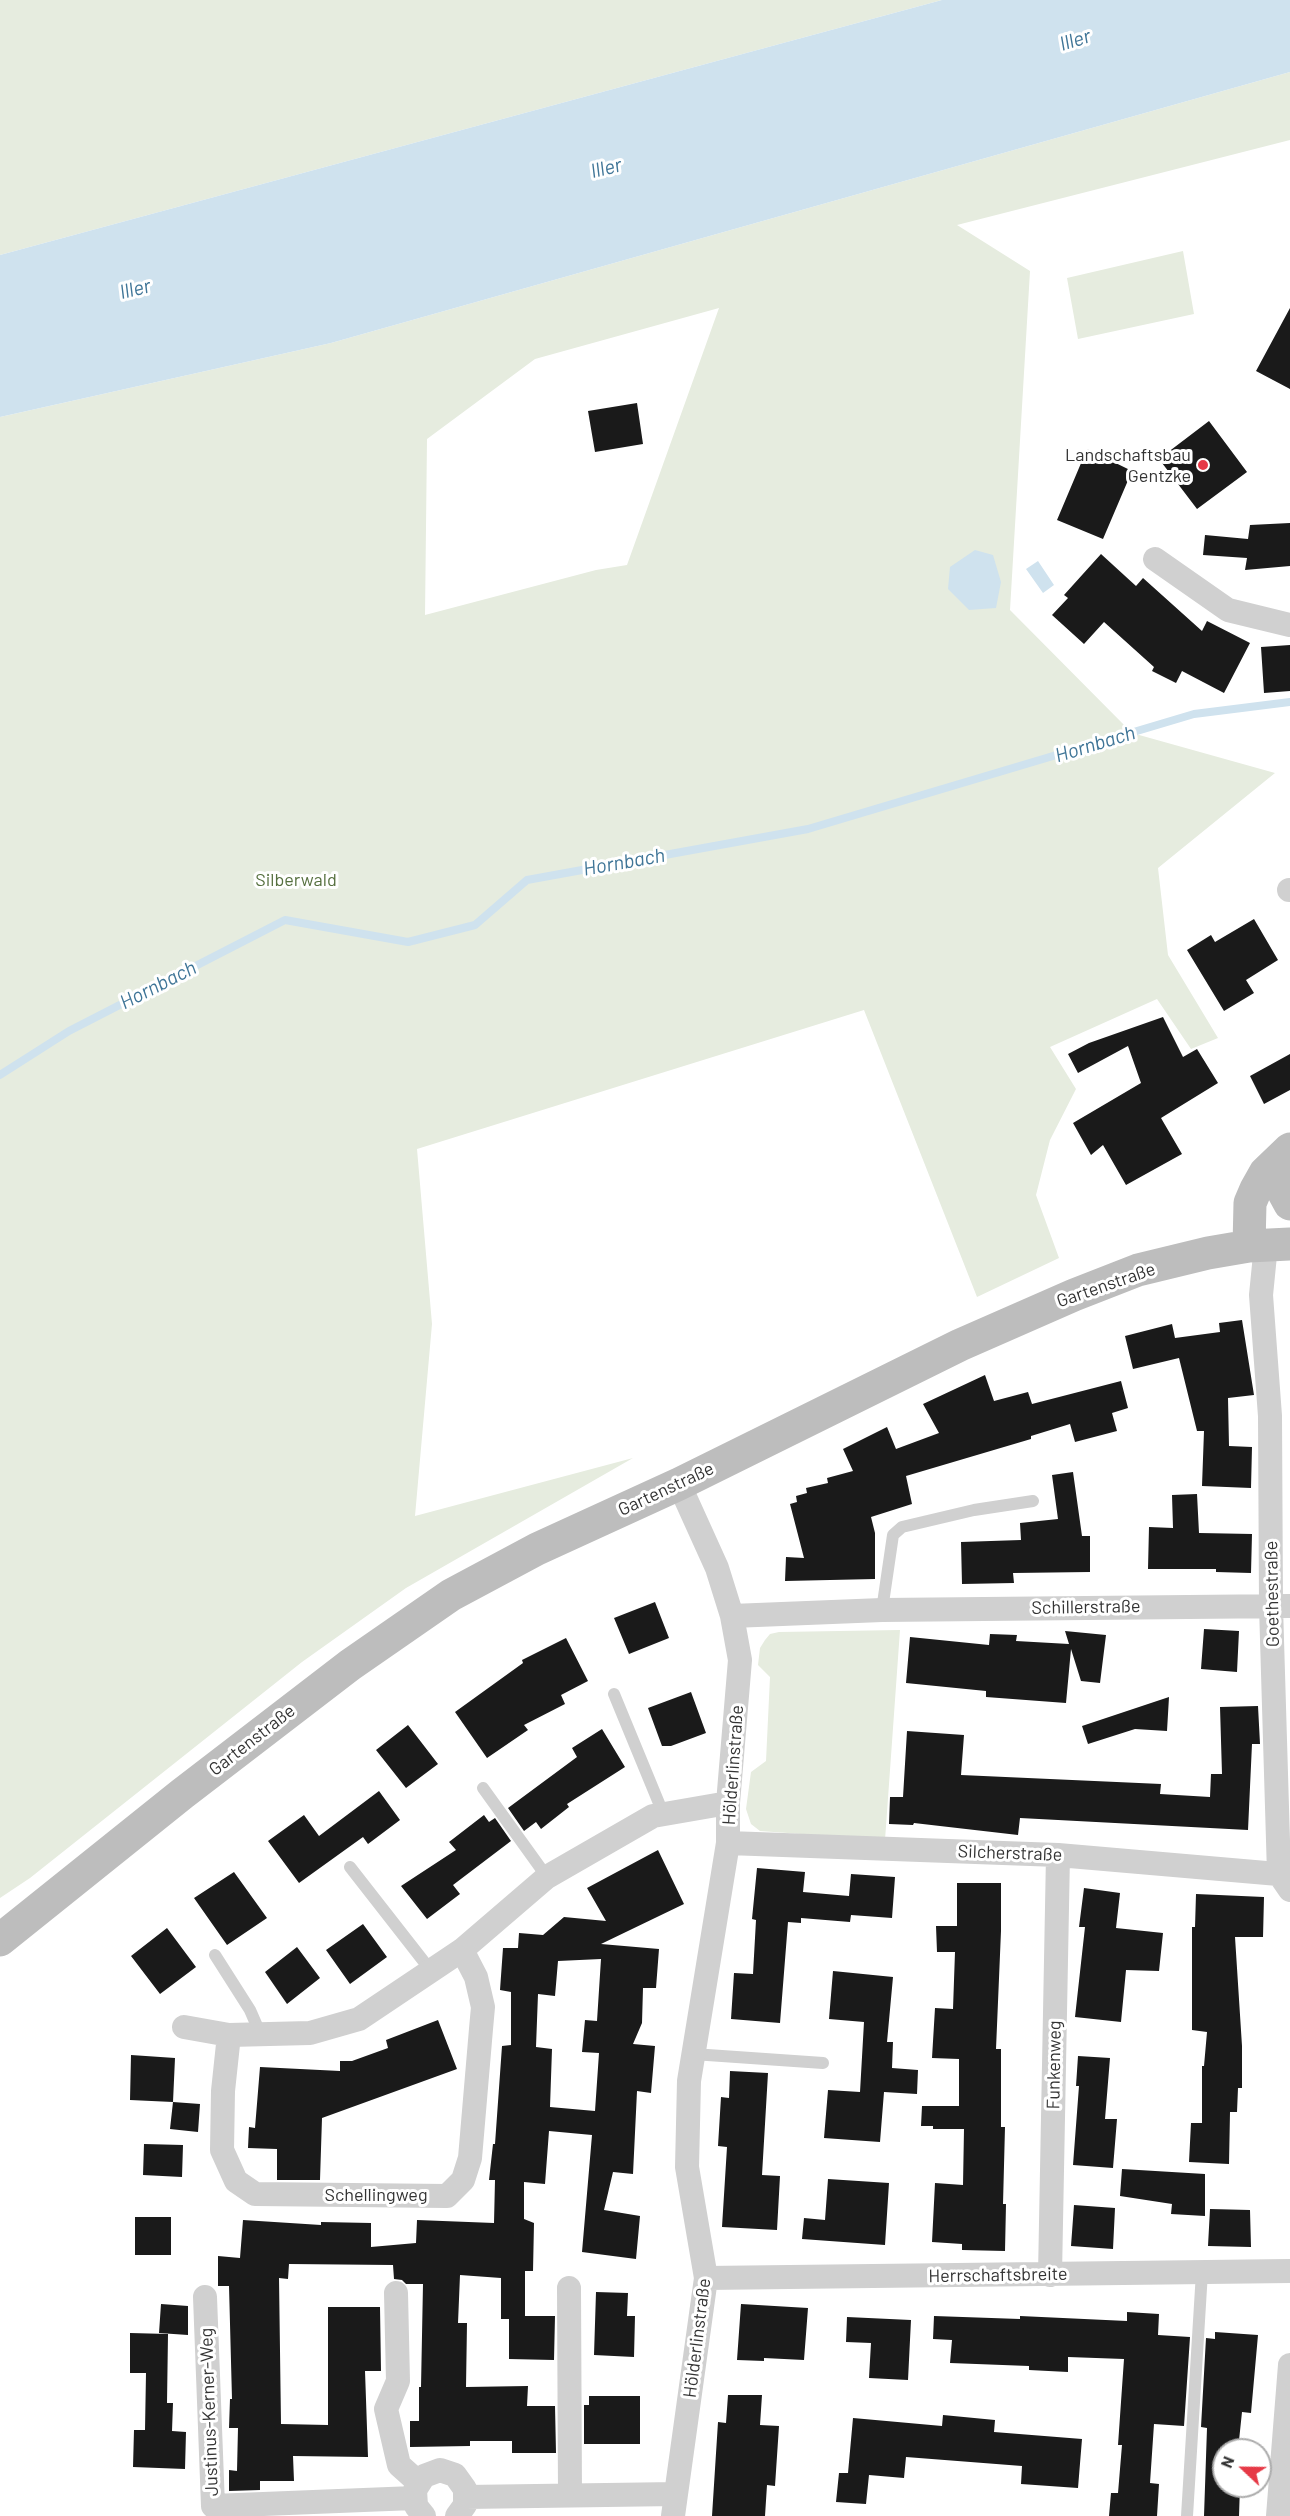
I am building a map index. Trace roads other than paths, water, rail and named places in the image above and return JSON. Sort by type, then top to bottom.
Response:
[{"type":"main road","points":[[1268,1245],[1250,1203],[1265,1173],[1287,1170]]},
{"type":"main road","name":"Gartenstraße","points":[[0,1940],[350,1665],[451,1595],[537,1549],[679,1484],[960,1345],[1035,1311],[1138,1270],[1208,1253],[1268,1245]]},
{"type":"street","points":[[1155,559],[1228,610],[1290,625]]},
{"type":"street","name":"Goethestraße","points":[[1268,1245],[1261,1295],[1281,1606],[1286,1879]]},
{"type":"street","name":"Hölderlinstraße","points":[[674,2505],[706,2278],[687,2167],[689,2081],[728,1843],[728,1803],[740,1660],[732,1616],[717,1568],[679,1484]]},
{"type":"street","name":"Schillerstraße","points":[[732,1616],[882,1610],[1281,1606]]},
{"type":"street","points":[[184,2027],[229,2035],[310,2033],[359,2019],[462,1950],[548,1877],[653,1816],[728,1803]]},
{"type":"street","name":"Silcherstraße","points":[[728,1843],[1058,1855],[1286,1879]]},
{"type":"street","name":"Funkenweg","points":[[1050,2275],[1058,1855]]},
{"type":"street","name":"Schellingweg","points":[[229,2035],[223,2091],[222,2150],[236,2181],[255,2194],[447,2196],[463,2180],[470,2158],[483,2007],[476,1977],[462,1950]]},
{"type":"street","name":"Herrschaftsbreite","points":[[706,2278],[1290,2271]]},
{"type":"street","points":[[569,2288],[570,2495]]},
{"type":"street","points":[[396,2293],[398,2380],[386,2409],[399,2465],[419,2499]]},
{"type":"street","name":"Justinus-Kerner-Weg","points":[[205,2297],[213,2511],[419,2499],[432,2472],[448,2472],[461,2481],[461,2506]]},
{"type":"street","points":[[1278,2516],[1288,2417],[1290,2365]]},
{"type":"street","points":[[461,2506],[570,2495],[674,2505]]},
{"type":"lane","points":[[882,1610],[893,1535],[902,1527],[974,1510],[1033,1501]]},
{"type":"lane","points":[[614,1694],[663,1813]]},
{"type":"lane","points":[[483,1788],[548,1877]]},
{"type":"lane","points":[[350,1867],[432,1972]]},
{"type":"lane","points":[[215,1955],[250,2010],[260,2033]]},
{"type":"lane","points":[[693,2054],[823,2063]]},
{"type":"lane","points":[[1187,2516],[1203,2272]]},
{"type":"water","name":"Iller","points":[[942,0],[1290,0],[1290,72],[331,343],[0,417],[0,255]]},
{"type":"water","points":[[975,550],[993,555],[1001,582],[996,608],[969,610],[948,589],[950,567]]},
{"type":"water","points":[[1038,561],[1054,585],[1043,593],[1026,569]]},
{"type":"waterway","name":"Hornbach","points":[[0,1075],[69,1031],[285,920],[408,942],[475,925],[527,880],[808,829],[1194,714],[1290,702]]},
{"type":"place","name":"Landschaftsbau Gentzke","points":[[1203,465]]},
{"type":"park label","name":"Silberwald","points":[[296,880]]}]
